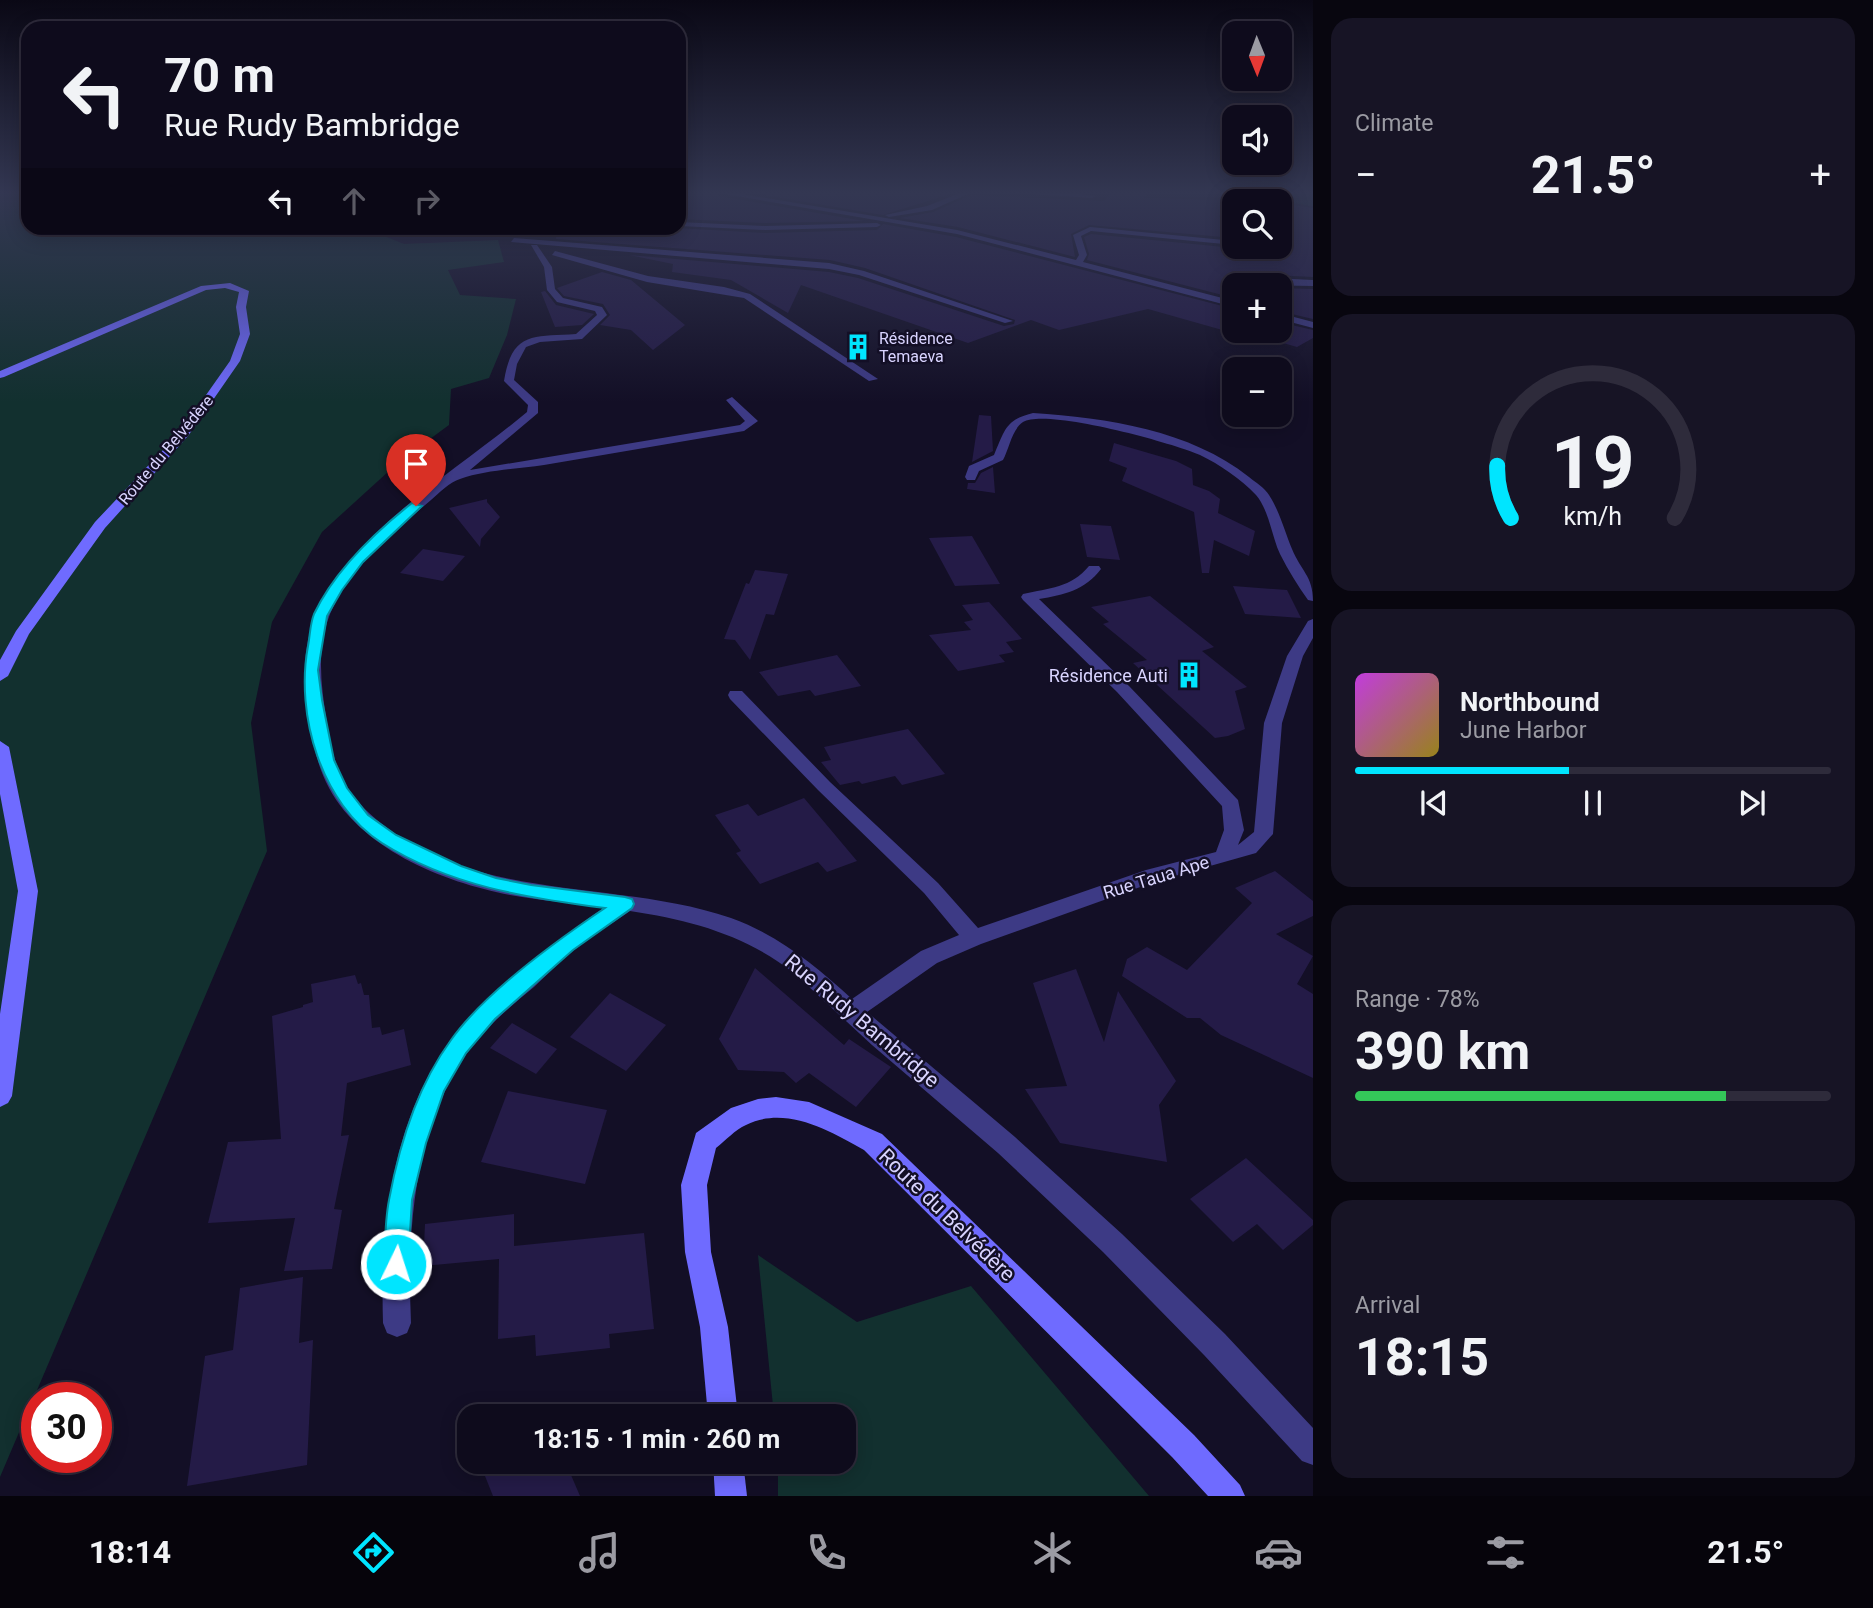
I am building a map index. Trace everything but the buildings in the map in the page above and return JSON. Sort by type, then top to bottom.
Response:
[{"type":"street","name":"Rue Rudy Bambridge","points":[[545,263],[551,290],[560,300],[599,309],[602,315],[579,337],[526,340],[517,347],[509,381],[534,404],[532,412],[390,527],[359,559],[320,616],[311,670],[314,700],[326,760],[340,790],[362,820],[390,839],[455,871],[494,884],[531,891],[710,918],[763,940],[806,968],[850,1012],[939,1087],[1156,1283],[1313,1450]]},
{"type":"street","points":[[590,263],[647,279],[747,296],[873,379]]},
{"type":"street","points":[[797,263],[861,273],[1008,321]]},
{"type":"street","points":[[1078,263],[1222,301]]},
{"type":"street","points":[[1292,282],[1313,283]]},
{"type":"street","name":"Route du Belvédère","points":[[0,375],[204,288],[226,285],[238,287],[244,292],[241,307],[245,334],[235,361],[184,434],[100,525],[21,634],[0,676]]},
{"type":"street","points":[[1292,319],[1313,325]]},
{"type":"street","points":[[456,475],[744,428],[752,421],[732,400]]},
{"type":"street","points":[[971,477],[974,469],[999,457],[1012,426],[1019,420],[1032,416],[1051,416],[1179,442],[1221,461],[1263,495],[1287,554],[1313,597]]},
{"type":"street","points":[[1094,569],[1084,582],[1063,590],[1028,597],[1123,689],[1231,804],[1234,830],[1224,856]]},
{"type":"street","name":"Rue Taua Ape","points":[[850,1012],[929,957],[974,937],[1153,875],[1248,848],[1264,835],[1273,723],[1295,656],[1313,624]]},
{"type":"street","points":[[736,695],[824,786],[931,888],[974,937]]},
{"type":"street","points":[[0,747],[28,891],[0,1097]]},
{"type":"street","points":[[397,1323],[394,1285],[400,1200],[415,1143],[434,1088],[458,1046],[488,1013],[566,944],[625,904]]},
{"type":"street","name":"Route du Belvédère","points":[[722,1404],[714,1327],[698,1252],[694,1185],[705,1142],[740,1116],[779,1107],[818,1113],[873,1142],[1183,1446],[1229,1496]]},
{"type":"street","points":[[729,1474],[731,1496]]},
{"type":"green space","points":[[0,263],[498,263],[448,270],[460,295],[516,299],[507,335],[489,378],[451,389],[449,425],[400,461],[322,532],[272,622],[251,723],[267,851],[41,1382],[21,1382],[21,1428],[0,1477]]},
{"type":"green space","points":[[758,1255],[857,1322],[971,1286],[1149,1496],[778,1496],[778,1474],[856,1474],[856,1404],[773,1404]]},
{"type":"place","name":"Résidence Temaeva","points":[[858,347]]},
{"type":"place","name":"Résidence Auti","points":[[1189,675]]},
{"type":"route","points":[[396,1264],[400,1200],[415,1143],[434,1088],[458,1046],[488,1013],[566,944],[625,904],[494,884],[455,871],[421,857],[362,820],[340,790],[326,760],[314,700],[311,670],[320,616],[359,559],[390,527],[416,506]]}]
